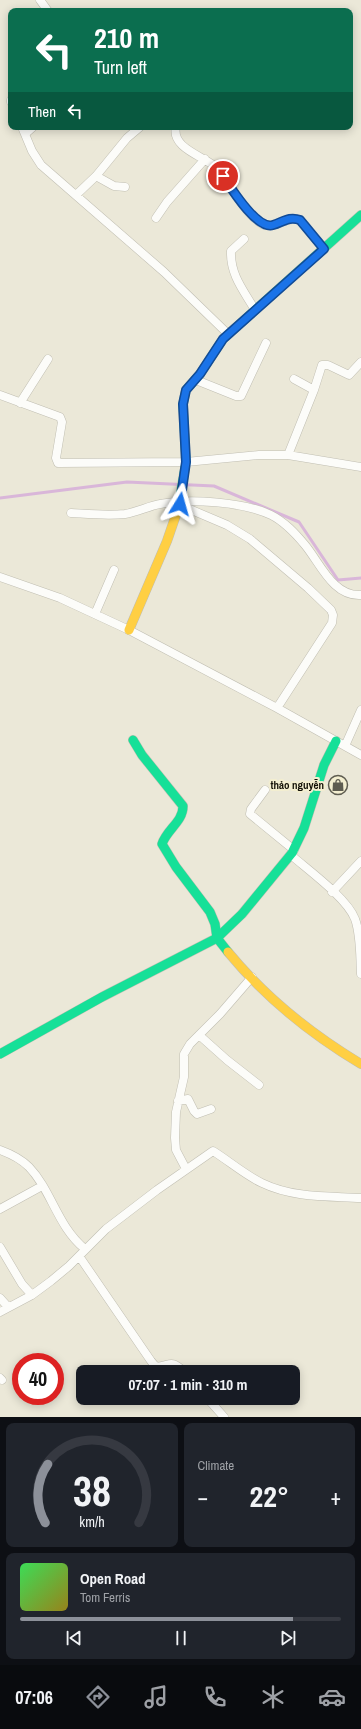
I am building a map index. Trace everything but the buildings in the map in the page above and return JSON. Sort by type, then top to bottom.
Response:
[{"type":"street","points":[[23,130],[37,160],[164,272],[228,334]]},
{"type":"street","points":[[76,195],[96,176],[127,138],[136,130]]},
{"type":"street","points":[[176,130],[175,135],[181,144],[220,171],[246,208],[262,224],[272,225],[289,218],[300,220],[324,249]]},
{"type":"street","points":[[156,218],[176,191],[205,160]]},
{"type":"street","points":[[96,176],[114,186],[125,187]]},
{"type":"street","points":[[129,630],[167,541],[181,500],[185,466],[184,399],[186,390],[196,380],[228,334],[361,215]]},
{"type":"street","points":[[244,240],[231,251],[233,266],[241,289],[255,310]]},
{"type":"street","points":[[196,380],[236,396],[241,396],[266,343]]},
{"type":"street","points":[[20,402],[48,359]]},
{"type":"street","points":[[288,455],[314,390],[322,365],[328,365],[349,375],[361,362]]},
{"type":"street","points":[[294,379],[314,390]]},
{"type":"street","points":[[0,395],[56,414],[61,419],[56,458],[58,463],[185,466],[259,455],[288,455],[361,467]]},
{"type":"street","points":[[181,500],[250,539],[308,588],[331,610],[333,619],[332,623],[277,708]]},
{"type":"street","points":[[71,513],[125,514],[160,504],[181,500],[235,504],[262,511],[272,516],[296,534],[335,585],[343,592],[361,595]]},
{"type":"street","points":[[95,614],[114,570]]},
{"type":"street","points":[[0,577],[60,598],[129,630],[277,708],[361,755]]},
{"type":"street","points":[[345,746],[361,710]]},
{"type":"street","points":[[133,740],[142,755],[183,806],[183,813],[164,838],[162,844],[168,855],[208,909],[217,928],[217,938],[252,977],[296,1020],[331,1047],[361,1064]]},
{"type":"street","points":[[0,1054],[102,997],[217,938],[228,929],[249,907],[293,853],[304,826],[322,766],[336,741]]},
{"type":"street","points":[[265,790],[251,809],[250,814],[293,853],[348,908],[356,923],[361,974]]},
{"type":"street","points":[[332,892],[361,861]]},
{"type":"street","points":[[186,1169],[176,1150],[175,1124],[178,1101],[184,1077],[184,1054],[190,1044],[200,1035],[252,977]]},
{"type":"street","points":[[200,1035],[227,1060],[259,1085]]},
{"type":"street","points":[[178,1101],[189,1100],[194,1111],[198,1114],[211,1109]]},
{"type":"street","points":[[0,1150],[12,1154],[29,1167],[42,1186],[68,1232],[85,1249]]},
{"type":"street","points":[[0,1312],[32,1295],[52,1281],[106,1229],[186,1169],[213,1151],[260,1182],[272,1187],[309,1196],[361,1198]]},
{"type":"street","points":[[0,1209],[42,1186]]},
{"type":"street","points":[[0,1247],[22,1284],[32,1295]]},
{"type":"street","points":[[79,1256],[154,1365]]},
{"type":"street","points":[[0,1298],[8,1307]]},
{"type":"street","points":[[163,1365],[170,1363],[176,1365]]},
{"type":"street","points":[[213,1405],[224,1417]]},
{"type":"waterway","points":[[0,498],[127,482],[214,486],[299,522],[338,580],[361,578]]},
{"type":"traffic: fast","points":[[178,509],[186,462],[183,404],[186,390],[200,374],[223,339],[361,215]]},
{"type":"traffic: fast","points":[[133,740],[142,755],[183,806],[178,821],[167,834],[162,844],[176,867],[210,912],[215,924],[217,938],[228,952]]},
{"type":"traffic: fast","points":[[0,1054],[102,997],[217,938],[242,914],[292,853],[304,828],[324,765],[336,741]]},
{"type":"traffic: slow","points":[[129,630],[167,541],[178,509]]},
{"type":"traffic: slow","points":[[228,952],[242,969],[290,1014],[324,1040],[361,1064]]},
{"type":"place","name":"thảo nguyễn","points":[[338,785]]},
{"type":"route","points":[[180,504],[186,462],[183,404],[186,390],[200,374],[223,339],[324,249],[300,220],[289,218],[272,225],[267,226],[262,224],[246,208],[223,176]]}]
